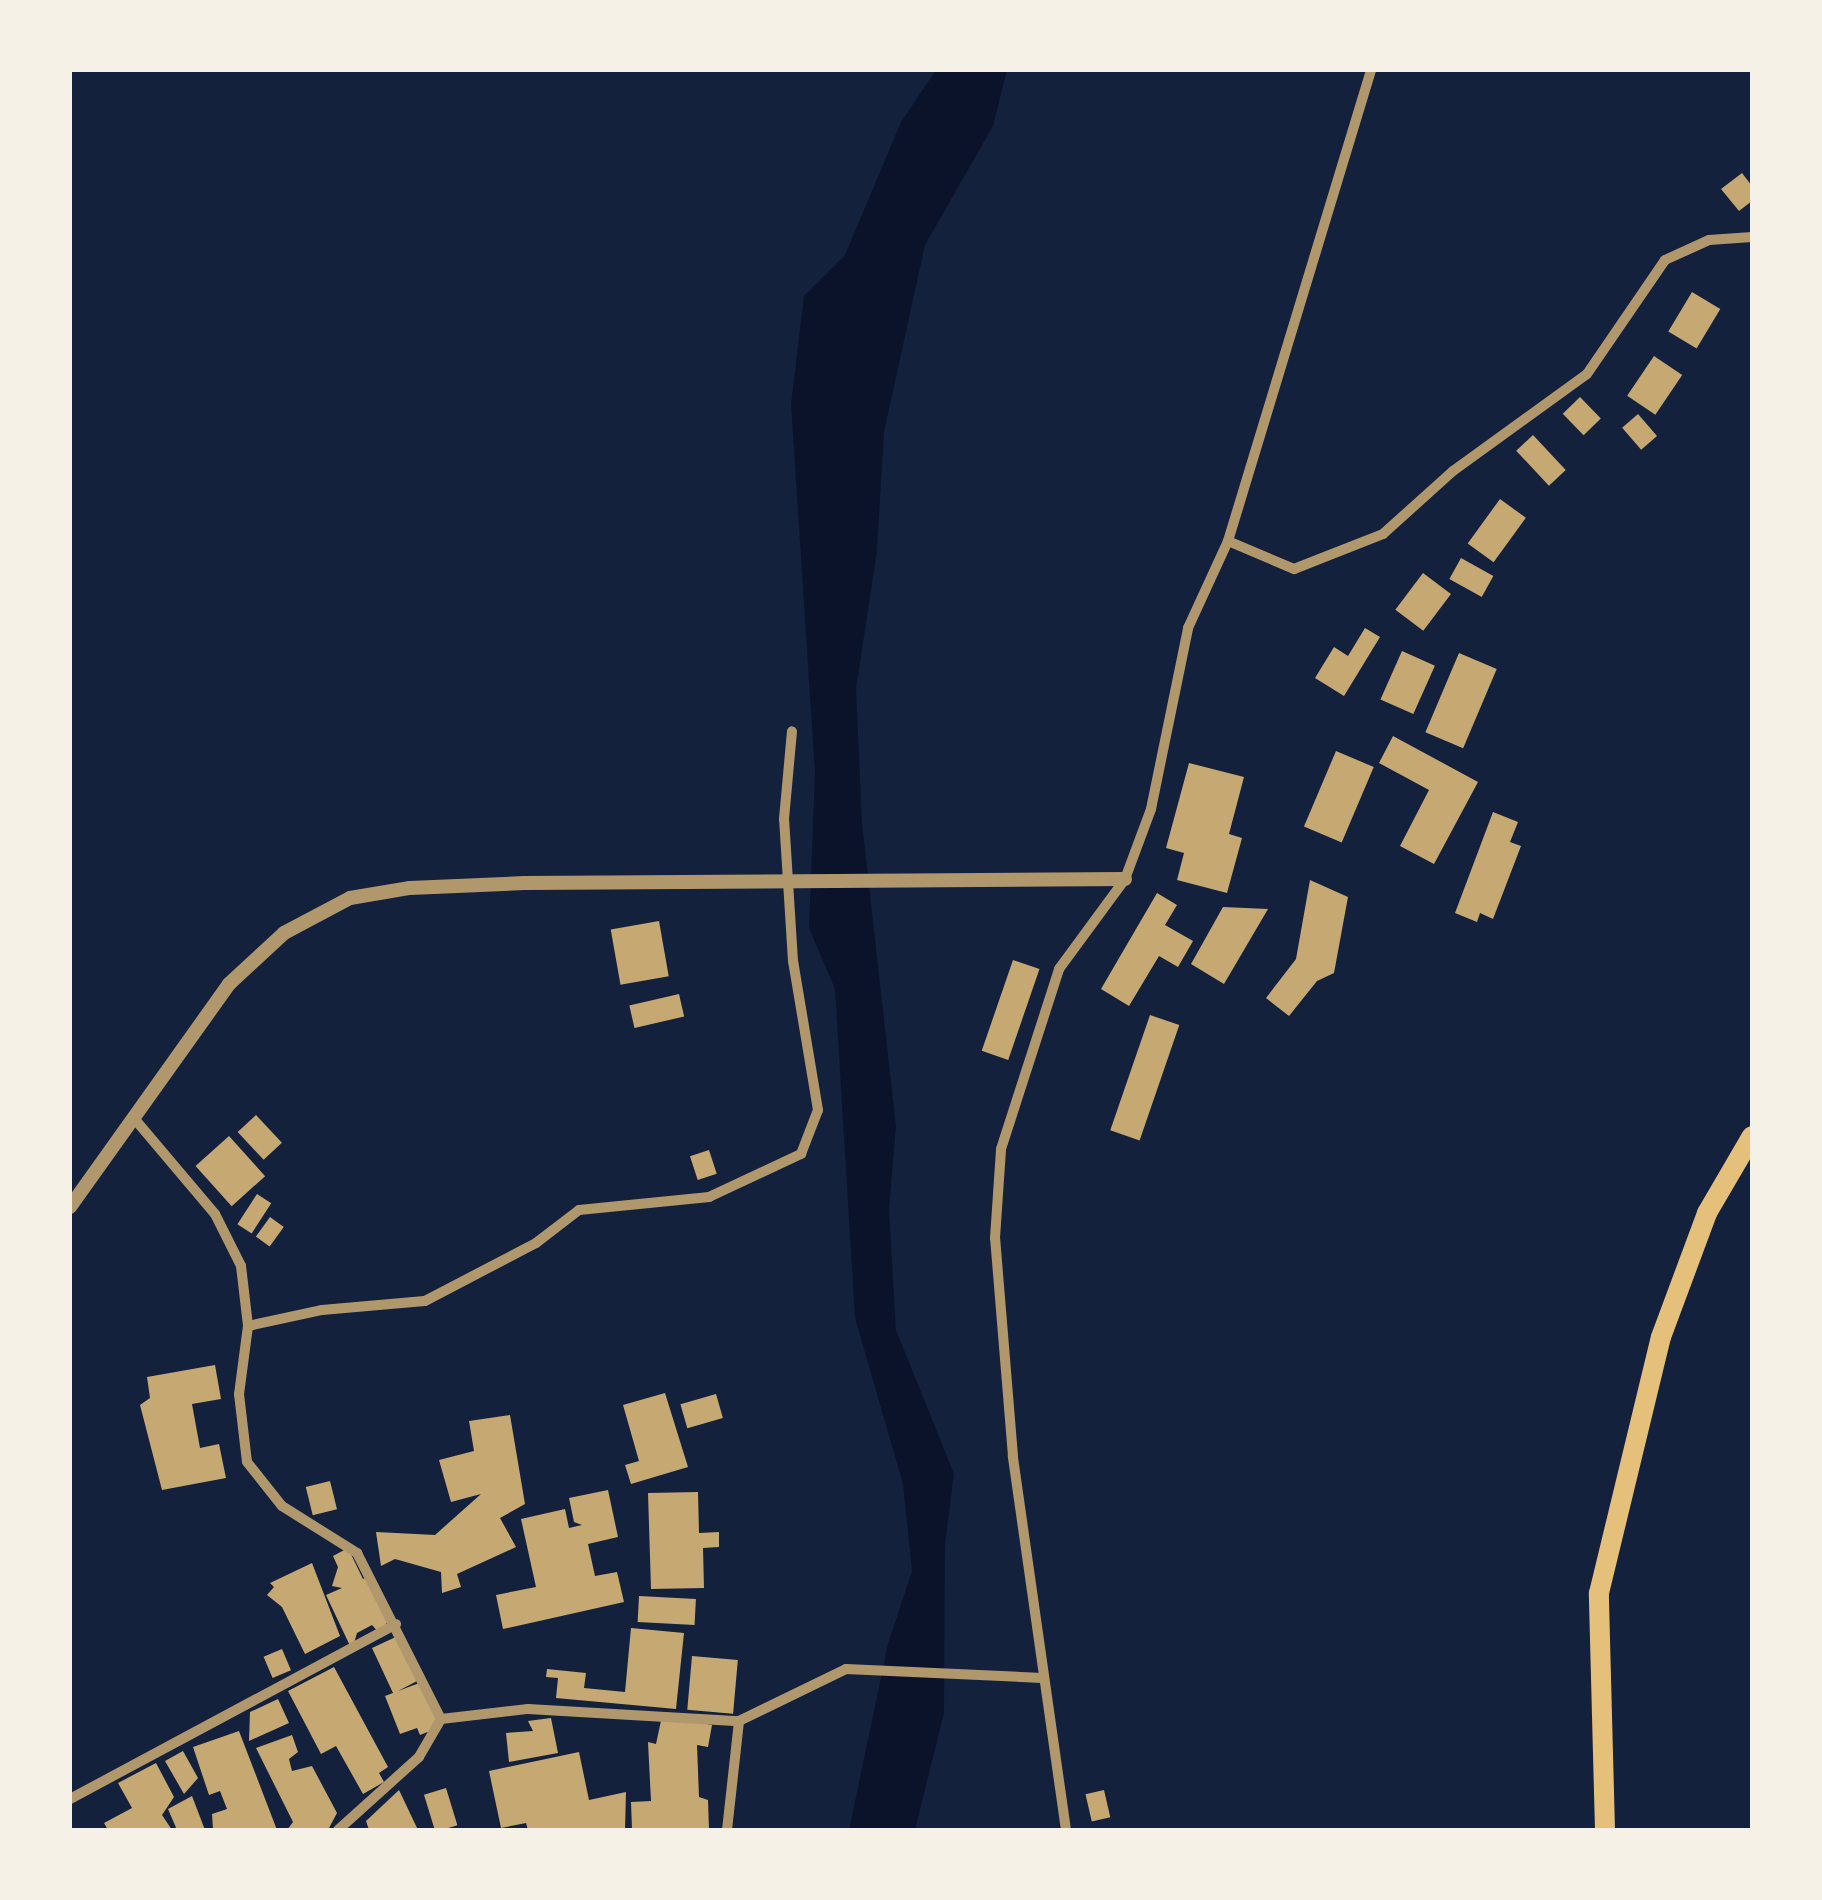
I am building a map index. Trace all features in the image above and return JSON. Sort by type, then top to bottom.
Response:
[{"type":"highway","points":[[1605,1830],[1599,1594],[1661,1338],[1708,1213],[1752,1136]]},
{"type":"street","points":[[1066,1830],[1013,1456],[996,1238],[1001,1149],[1059,968],[1125,879],[1151,809],[1188,628],[1228,541],[1371,70]]},
{"type":"street","points":[[1228,541],[1294,569],[1383,534],[1454,470],[1586,374],[1665,260],[1709,240],[1752,237]]},
{"type":"street","points":[[248,1326],[322,1310],[425,1301],[536,1244],[579,1210],[709,1197],[801,1154],[818,1110],[793,961],[784,820],[792,730]]},
{"type":"street","points":[[70,1207],[229,984],[284,933],[350,898],[410,888],[524,883],[1125,879]]},
{"type":"street","points":[[133,1117],[215,1214],[241,1266],[248,1326],[239,1394],[248,1462],[282,1506],[357,1553],[441,1719]]},
{"type":"street","points":[[70,1799],[396,1624]]},
{"type":"street","points":[[441,1719],[528,1709],[739,1721],[846,1669],[1042,1678]]},
{"type":"street","points":[[338,1830],[418,1757],[441,1719]]},
{"type":"street","points":[[726,1830],[739,1721]]},
{"type":"water","points":[[936,70],[1007,70],[993,126],[925,245],[884,432],[877,551],[856,689],[862,823],[896,1126],[889,1210],[896,1330],[954,1474],[945,1545],[944,1713],[915,1830],[849,1830],[888,1644],[912,1571],[903,1484],[855,1318],[835,989],[809,928],[815,773],[791,404],[804,296],[845,255],[901,122]]},
{"type":"building","points":[[1742,173],[1752,186],[1752,201],[1739,211],[1721,189]]},
{"type":"building","points":[[1692,292],[1720,309],[1697,348],[1668,331]]},
{"type":"building","points":[[1654,356],[1682,375],[1655,415],[1627,396]]},
{"type":"building","points":[[1580,397],[1601,419],[1584,435],[1563,414]]},
{"type":"building","points":[[1638,414],[1657,436],[1641,450],[1622,428]]},
{"type":"building","points":[[1533,435],[1566,470],[1549,486],[1516,451]]},
{"type":"building","points":[[1500,499],[1526,518],[1494,562],[1468,543]]},
{"type":"building","points":[[1461,558],[1493,576],[1482,597],[1449,579]]},
{"type":"building","points":[[1423,573],[1451,594],[1423,631],[1395,610]]},
{"type":"building","points":[[1365,628],[1380,637],[1344,696],[1315,678],[1334,647],[1348,656]]},
{"type":"building","points":[[1402,651],[1435,666],[1413,714],[1380,699]]},
{"type":"building","points":[[1459,653],[1497,669],[1463,748],[1425,732]]},
{"type":"building","points":[[1393,736],[1478,782],[1434,864],[1400,846],[1429,790],[1379,763]]},
{"type":"building","points":[[1336,751],[1374,767],[1342,843],[1304,826]]},
{"type":"building","points":[[1189,763],[1244,777],[1229,834],[1242,838],[1227,893],[1177,880],[1184,853],[1166,848]]},
{"type":"building","points":[[1493,812],[1518,822],[1510,842],[1521,846],[1493,919],[1480,913],[1477,922],[1455,913]]},
{"type":"building","points":[[1310,880],[1348,897],[1334,973],[1317,981],[1289,1016],[1266,998],[1296,959]]},
{"type":"building","points":[[1157,893],[1177,905],[1165,925],[1193,941],[1178,967],[1159,956],[1129,1006],[1101,989]]},
{"type":"building","points":[[1223,907],[1268,909],[1224,984],[1191,964]]},
{"type":"building","points":[[659,921],[669,976],[620,985],[611,930]]},
{"type":"building","points":[[1013,960],[1039,969],[1008,1060],[982,1051]]},
{"type":"building","points":[[679,994],[684,1016],[634,1028],[629,1005]]},
{"type":"building","points":[[1150,1015],[1179,1025],[1140,1140],[1110,1130]]},
{"type":"building","points":[[256,1115],[282,1143],[264,1160],[238,1132]]},
{"type":"building","points":[[229,1136],[265,1176],[232,1206],[196,1166]]},
{"type":"building","points":[[709,1150],[717,1174],[698,1180],[690,1156]]},
{"type":"building","points":[[257,1194],[271,1203],[252,1233],[237,1224]]},
{"type":"building","points":[[270,1217],[284,1227],[270,1246],[256,1236]]},
{"type":"building","points":[[215,1365],[221,1399],[192,1404],[200,1448],[219,1444],[226,1478],[162,1490],[140,1405],[150,1398],[147,1377]]},
{"type":"building","points":[[665,1393],[688,1467],[631,1484],[625,1465],[639,1461],[623,1405]]},
{"type":"building","points":[[716,1394],[723,1418],[687,1428],[680,1404]]},
{"type":"building","points":[[510,1415],[525,1504],[500,1518],[516,1547],[457,1574],[461,1587],[442,1593],[441,1572],[395,1559],[381,1566],[376,1532],[435,1535],[481,1494],[451,1502],[439,1460],[474,1451],[469,1421]]},
{"type":"building","points":[[330,1481],[337,1509],[313,1515],[306,1487]]},
{"type":"building","points":[[608,1490],[618,1537],[588,1544],[595,1576],[617,1572],[624,1602],[503,1629],[496,1595],[536,1587],[521,1519],[565,1509],[569,1528],[582,1525],[574,1522],[569,1498]]},
{"type":"building","points":[[698,1492],[699,1533],[719,1532],[719,1547],[703,1548],[704,1588],[651,1589],[648,1493]]},
{"type":"building","points":[[348,1548],[363,1579],[372,1575],[391,1616],[380,1634],[372,1625],[357,1633],[352,1650],[326,1595],[342,1588],[332,1586],[338,1567],[333,1556]]},
{"type":"building","points":[[312,1563],[340,1636],[305,1654],[282,1607],[267,1595],[274,1587],[270,1583]]},
{"type":"building","points":[[639,1596],[696,1599],[695,1625],[638,1622]]},
{"type":"building","points":[[631,1628],[684,1633],[676,1709],[556,1698],[558,1678],[546,1677],[547,1669],[586,1673],[584,1688],[625,1692]]},
{"type":"building","points":[[400,1635],[421,1679],[398,1691],[422,1682],[440,1727],[420,1735],[417,1728],[400,1734],[385,1696],[393,1693],[372,1648]]},
{"type":"building","points":[[282,1649],[291,1670],[273,1678],[264,1657]]},
{"type":"building","points":[[692,1656],[738,1660],[733,1714],[687,1710]]},
{"type":"building","points":[[334,1667],[388,1767],[379,1773],[384,1782],[363,1794],[336,1746],[321,1754],[288,1691]]},
{"type":"building","points":[[278,1699],[289,1723],[249,1741],[250,1712]]},
{"type":"building","points":[[662,1716],[712,1725],[708,1747],[697,1745],[699,1797],[708,1800],[709,1830],[632,1830],[631,1802],[651,1801],[648,1742],[656,1744]]},
{"type":"building","points":[[551,1718],[558,1753],[509,1762],[506,1733],[533,1731],[528,1721]]},
{"type":"building","points":[[239,1731],[277,1830],[213,1830],[212,1814],[227,1809],[220,1791],[209,1795],[193,1747]]},
{"type":"building","points":[[292,1735],[298,1752],[289,1759],[292,1771],[312,1766],[337,1813],[328,1830],[287,1830],[293,1822],[256,1748]]},
{"type":"building","points":[[183,1751],[198,1778],[184,1794],[165,1761]]},
{"type":"building","points":[[579,1752],[589,1800],[626,1792],[625,1830],[528,1830],[526,1823],[501,1828],[489,1771]]},
{"type":"building","points":[[156,1763],[174,1797],[162,1815],[172,1830],[108,1830],[104,1823],[132,1808],[118,1783]]},
{"type":"building","points":[[446,1788],[457,1825],[435,1830],[424,1795]]},
{"type":"building","points":[[399,1790],[418,1830],[369,1830],[366,1821]]},
{"type":"building","points":[[1104,1790],[1110,1817],[1092,1822],[1085,1794]]},
{"type":"building","points":[[192,1796],[205,1830],[177,1830],[168,1809]]}]
